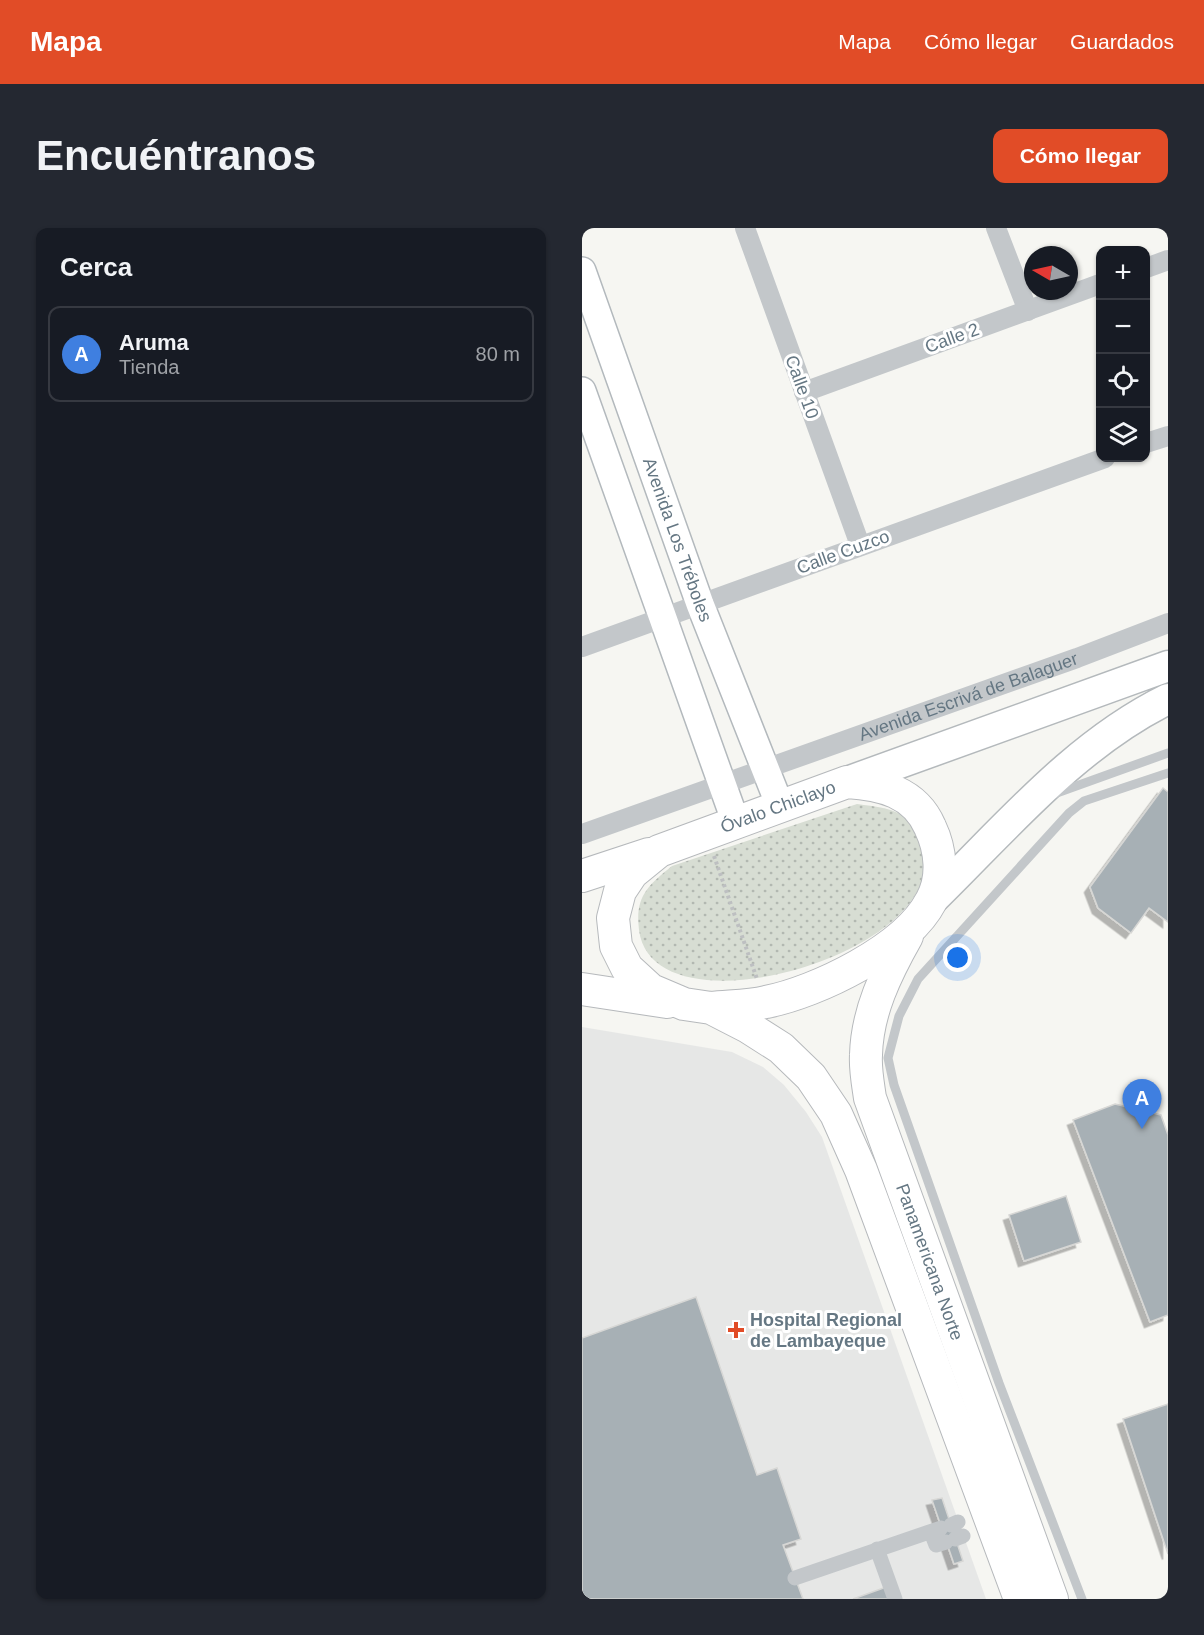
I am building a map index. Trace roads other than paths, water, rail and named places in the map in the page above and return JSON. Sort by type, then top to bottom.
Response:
[{"type":"highway","name":"Óvalo Chiclayo","points":[[847,782],[877,784],[904,795],[926,816],[938,843],[940,873],[922,913],[877,954],[845,973],[808,990],[765,1003],[698,1006],[651,990],[627,968],[616,946],[613,918],[620,891],[632,873],[658,851],[847,782]]},
{"type":"highway","points":[[582,876],[658,851]]},
{"type":"highway","name":"Panamericana Norte","points":[[922,913],[889,966],[873,1006],[877,1056],[870,1098],[988,1387],[1053,1599]]},
{"type":"highway","name":"Panamericana Norte","points":[[582,989],[698,1006],[748,1026],[781,1048],[811,1077],[836,1114],[861,1170],[1020,1599]]},
{"type":"main road","name":"Avenida Los Tréboles","points":[[582,271],[700,604],[780,806]]},
{"type":"main road","points":[[582,391],[736,823]]},
{"type":"main road","points":[[847,782],[1168,666]]},
{"type":"main road","points":[[922,913],[1077,758],[1110,732],[1168,699]]},
{"type":"street","name":"Calle 10","points":[[745,228],[860,545]]},
{"type":"street","points":[[996,228],[1028,311]]},
{"type":"street","points":[[1150,267],[1168,260]]},
{"type":"street","name":"Calle 2","points":[[804,392],[1096,286]]},
{"type":"street","points":[[1150,442],[1168,435]]},
{"type":"street","name":"Calle Cuzco","points":[[582,647],[1096,461]]},
{"type":"street","name":"Avenida Escrivá de Balaguer","points":[[766,768],[1077,658],[1168,622]]},
{"type":"street","points":[[582,834],[766,768]]},
{"type":"street","points":[[795,1578],[877,1549],[950,1532]]},
{"type":"street","points":[[877,1549],[895,1599]]},
{"type":"lane","points":[[1032,802],[1168,753]]},
{"type":"lane","points":[[877,1056],[918,979],[1069,813],[1084,801],[1168,773]]},
{"type":"lane","points":[[1080,785],[1084,801]]},
{"type":"lane","points":[[988,1387],[1082,1599]]},
{"type":"place","name":"Aruma","points":[[1142,1129]]},
{"type":"place","name":"Hospital Regional de Lambayeque","points":[[736,1330]]}]
